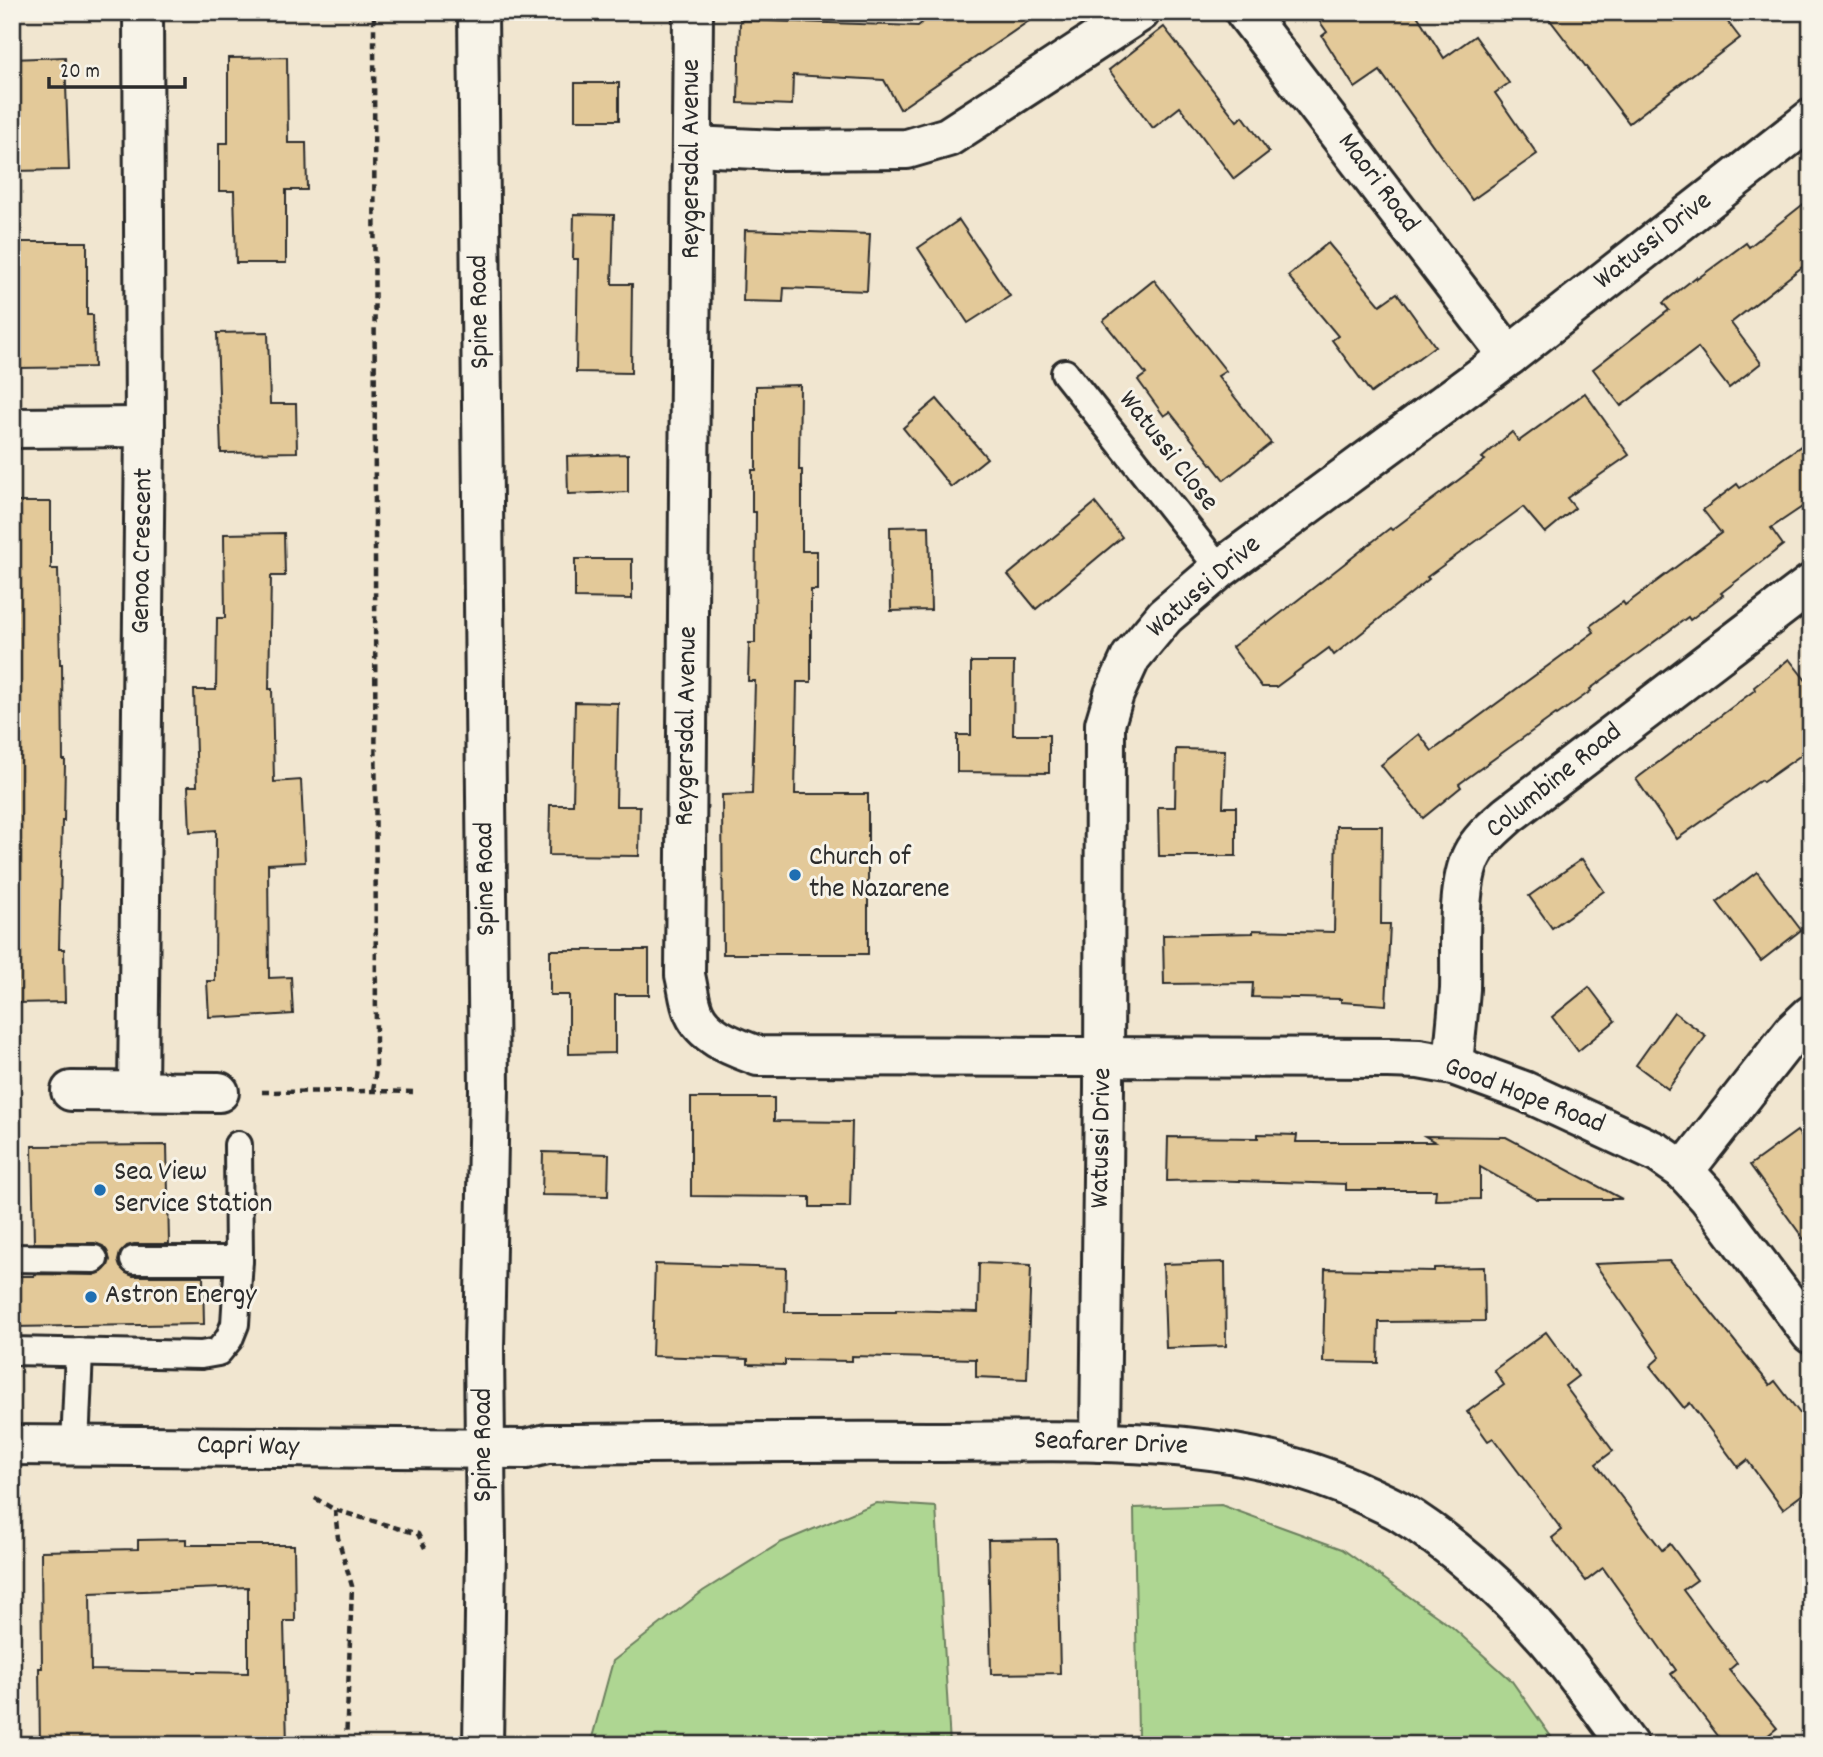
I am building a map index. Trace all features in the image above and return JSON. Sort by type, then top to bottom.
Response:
[{"type":"street","name":"Genoa Crescent","points":[[138,1090],[145,426],[144,12]]},
{"type":"street","name":"Spine Road","points":[[478,12],[489,1090],[483,1745]]},
{"type":"street","name":"Reygersdal Avenue","points":[[694,12],[685,975],[694,1014],[708,1032],[732,1046],[758,1056],[1104,1058]]},
{"type":"street","points":[[693,146],[776,150],[907,149],[948,137],[1140,12]]},
{"type":"street","name":"Maori Road","points":[[1245,12],[1509,356]]},
{"type":"street","name":"Watussi Drive","points":[[1100,1442],[1105,724],[1114,694],[1131,657],[1165,616],[1220,569],[1509,356],[1811,119]]},
{"type":"street","points":[[12,428],[145,426]]},
{"type":"street","name":"Columbine Road","points":[[1453,1065],[1460,991],[1461,904],[1471,857],[1482,840],[1508,815],[1811,584]]},
{"type":"street","points":[[1684,1171],[1793,1032],[1811,1015]]},
{"type":"street","name":"Good Hope Road","points":[[1104,1058],[1419,1059],[1453,1065],[1524,1091],[1618,1133],[1658,1153],[1684,1171],[1708,1197],[1811,1334]]},
{"type":"street","points":[[71,1091],[219,1092]]},
{"type":"street","name":"Seafarer Drive","points":[[484,1449],[526,1449],[547,1444],[1100,1442],[1196,1448],[1272,1461],[1337,1481],[1397,1510],[1435,1535],[1485,1576],[1548,1640],[1628,1745]]},
{"type":"street","name":"Capri Way","points":[[12,1445],[484,1449]]},
{"type":"lane","name":"Watussi Close","points":[[1065,373],[1220,569]]},
{"type":"lane","points":[[12,1351],[201,1355],[218,1352],[229,1339],[235,1324],[239,1260],[238,1145]]},
{"type":"lane","points":[[12,1258],[94,1259]]},
{"type":"lane","points":[[134,1261],[239,1260]]},
{"type":"lane","points":[[75,1446],[79,1352]]},
{"type":"path","points":[[373,1091],[376,1069],[374,12]]},
{"type":"path","points":[[219,1092],[417,1093]]},
{"type":"path","points":[[315,1498],[335,1510],[418,1534],[425,1548]]},
{"type":"path","points":[[335,1510],[338,1538],[352,1586],[346,1745]]},
{"type":"green space","points":[[876,1503],[936,1507],[950,1745],[590,1745],[613,1661],[703,1591],[780,1543]]},
{"type":"green space","points":[[1221,1505],[1342,1549],[1452,1627],[1511,1680],[1557,1745],[1046,1745],[1138,1736],[1134,1508]]},
{"type":"building","points":[[935,12],[1042,12],[900,109],[884,80],[793,75],[792,105],[738,103],[740,20],[918,26]]},
{"type":"building","points":[[1313,12],[1415,12],[1444,58],[1475,36],[1509,83],[1495,93],[1537,154],[1472,200],[1380,71],[1355,88],[1322,36],[1327,32]]},
{"type":"building","points":[[1544,12],[1720,12],[1740,38],[1629,123]]},
{"type":"building","points":[[1164,27],[1237,121],[1243,116],[1269,152],[1234,179],[1180,107],[1153,128],[1109,70]]},
{"type":"building","points":[[65,57],[69,170],[12,171],[12,59]]},
{"type":"building","points":[[287,57],[288,143],[306,143],[307,190],[286,190],[286,263],[236,263],[234,191],[219,191],[219,143],[228,143],[228,58]]},
{"type":"building","points":[[575,83],[619,83],[619,120],[575,120]]},
{"type":"building","points":[[1811,198],[1811,260],[1731,323],[1761,363],[1729,388],[1698,348],[1621,406],[1593,369],[1669,310],[1663,303],[1696,277],[1697,279],[1746,243],[1749,247]]},
{"type":"building","points":[[574,214],[614,215],[612,284],[632,284],[631,373],[576,372],[578,259],[573,259]]},
{"type":"building","points":[[959,220],[1010,296],[968,323],[918,248]]},
{"type":"building","points":[[745,230],[870,234],[867,291],[784,288],[783,302],[743,301]]},
{"type":"building","points":[[17,242],[87,242],[87,315],[93,315],[94,367],[18,368]]},
{"type":"building","points":[[1328,243],[1380,305],[1397,293],[1435,346],[1371,393],[1332,340],[1338,336],[1288,276]]},
{"type":"building","points":[[1154,280],[1226,371],[1218,376],[1271,443],[1224,480],[1170,412],[1164,416],[1138,380],[1146,374],[1103,321]]},
{"type":"building","points":[[268,332],[270,404],[296,404],[297,452],[221,453],[217,333]]},
{"type":"building","points":[[800,385],[802,551],[817,551],[817,590],[811,590],[811,682],[797,682],[795,794],[868,794],[868,954],[723,954],[722,795],[752,794],[755,681],[748,681],[749,643],[755,643],[756,512],[752,512],[752,470],[756,470],[756,386]]},
{"type":"building","points":[[1585,393],[1629,455],[1567,498],[1575,508],[1545,533],[1523,507],[1427,577],[1429,579],[1334,655],[1329,648],[1276,687],[1262,687],[1232,647],[1266,622],[1267,624],[1390,528],[1392,530],[1485,460],[1482,458],[1512,432],[1519,441]]},
{"type":"building","points":[[937,399],[987,458],[951,487],[903,428]]},
{"type":"building","points":[[1811,439],[1811,501],[1771,528],[1783,545],[1690,620],[1688,617],[1590,689],[1591,691],[1459,784],[1461,787],[1423,818],[1381,765],[1419,734],[1432,751],[1594,632],[1590,626],[1623,602],[1625,605],[1721,533],[1703,510],[1737,484],[1740,488]]},
{"type":"building","points":[[628,454],[628,492],[568,494],[567,456]]},
{"type":"building","points":[[12,502],[51,502],[51,569],[58,569],[65,760],[59,949],[64,949],[65,1002],[17,1003],[16,926],[12,926]]},
{"type":"building","points":[[1095,503],[1122,537],[1036,609],[1008,575]]},
{"type":"building","points":[[929,526],[931,610],[891,611],[890,527]]},
{"type":"building","points":[[284,533],[285,576],[271,576],[269,689],[272,689],[274,782],[301,780],[305,862],[268,864],[269,978],[291,977],[293,1014],[209,1017],[207,981],[215,981],[216,830],[190,832],[188,786],[197,786],[194,690],[216,690],[217,618],[225,618],[224,534]]},
{"type":"building","points":[[575,559],[632,559],[632,599],[575,598]]},
{"type":"building","points":[[1789,659],[1811,687],[1811,748],[1677,839],[1636,779],[1755,690],[1754,687]]},
{"type":"building","points":[[971,662],[1014,662],[1013,735],[1049,735],[1049,773],[957,772],[957,735],[971,735]]},
{"type":"building","points":[[575,702],[618,703],[616,806],[640,806],[639,856],[549,855],[550,805],[573,805]]},
{"type":"building","points":[[1176,749],[1225,750],[1223,807],[1236,807],[1236,856],[1159,856],[1158,807],[1175,807]]},
{"type":"building","points":[[1336,826],[1382,826],[1381,924],[1390,924],[1386,1005],[1341,1002],[1341,999],[1252,997],[1253,983],[1164,984],[1163,935],[1253,933],[1253,930],[1334,932]]},
{"type":"building","points":[[1582,859],[1604,891],[1552,928],[1529,896]]},
{"type":"building","points":[[1757,872],[1801,930],[1761,961],[1717,902]]},
{"type":"building","points":[[550,950],[649,950],[649,995],[615,995],[615,1053],[569,1054],[569,995],[550,995]]},
{"type":"building","points":[[1589,987],[1615,1021],[1578,1051],[1552,1017]]},
{"type":"building","points":[[1674,1012],[1706,1036],[1668,1089],[1636,1065]]},
{"type":"building","points":[[691,1098],[774,1098],[774,1121],[852,1122],[850,1207],[810,1207],[810,1197],[691,1196]]},
{"type":"building","points":[[1797,1131],[1811,1150],[1811,1249],[1750,1165]]},
{"type":"building","points":[[1258,1134],[1297,1135],[1296,1142],[1435,1142],[1425,1136],[1506,1137],[1622,1199],[1537,1199],[1480,1167],[1480,1199],[1435,1200],[1436,1190],[1346,1190],[1346,1184],[1167,1181],[1168,1137],[1258,1138]]},
{"type":"building","points":[[167,1145],[169,1244],[127,1246],[120,1253],[118,1261],[126,1273],[133,1276],[203,1276],[204,1324],[12,1327],[12,1276],[94,1275],[102,1272],[110,1260],[103,1246],[95,1243],[34,1243],[32,1146]]},
{"type":"building","points":[[543,1152],[609,1154],[608,1196],[542,1195]]},
{"type":"building","points":[[1670,1261],[1770,1385],[1775,1381],[1811,1428],[1811,1488],[1783,1509],[1747,1460],[1738,1467],[1690,1403],[1684,1408],[1650,1366],[1660,1357],[1595,1264]]},
{"type":"building","points":[[1225,1262],[1226,1346],[1166,1348],[1163,1264]]},
{"type":"building","points":[[979,1263],[1031,1265],[1027,1379],[976,1377],[976,1359],[852,1356],[852,1361],[785,1360],[785,1365],[748,1364],[748,1359],[652,1356],[655,1264],[786,1268],[785,1312],[978,1312]]},
{"type":"building","points":[[1484,1267],[1485,1321],[1379,1322],[1378,1363],[1323,1362],[1325,1269],[1434,1271],[1434,1268]]},
{"type":"building","points":[[1546,1332],[1578,1376],[1565,1386],[1613,1451],[1596,1464],[1662,1550],[1670,1544],[1697,1580],[1683,1590],[1737,1663],[1729,1670],[1777,1728],[1756,1745],[1725,1745],[1671,1674],[1676,1670],[1603,1568],[1586,1581],[1552,1538],[1562,1530],[1493,1438],[1488,1441],[1467,1412],[1504,1385],[1494,1370]]},
{"type":"building","points":[[186,1539],[186,1545],[294,1545],[295,1621],[284,1621],[287,1745],[40,1745],[41,1551],[138,1549],[138,1540]],"holes":[[[248,1587],[248,1673],[91,1670],[90,1593]]]},
{"type":"building","points":[[1057,1539],[1060,1673],[991,1674],[988,1540]]},
{"type":"place","name":"Church of the Nazarene","points":[[795,875]]},
{"type":"place","name":"Sea View Service Station","points":[[100,1190]]},
{"type":"place","name":"Astron Energy","points":[[91,1297]]}]
